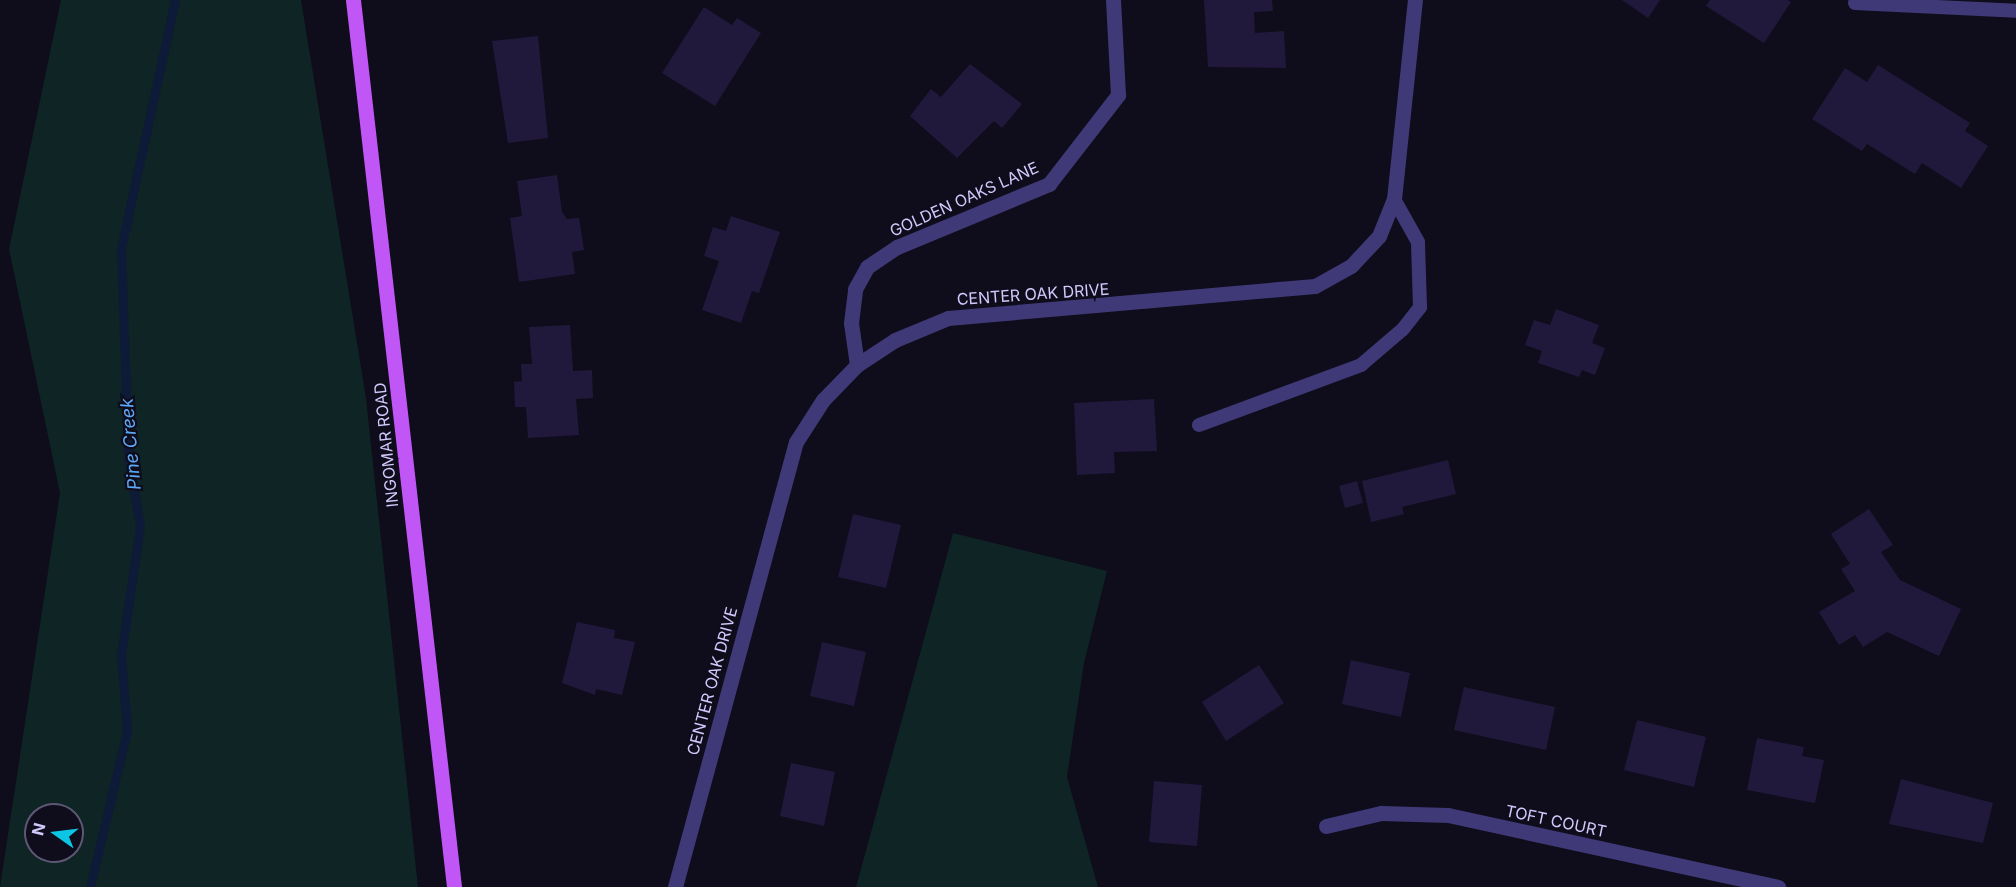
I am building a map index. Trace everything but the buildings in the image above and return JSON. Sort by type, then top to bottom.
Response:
[{"type":"main road","name":"INGOMAR ROAD","points":[[353,0],[454,887]]},
{"type":"street","name":"GOLDEN OAKS LANE","points":[[857,365],[851,323],[855,289],[867,267],[897,247],[1049,184],[1118,95],[1113,0]]},
{"type":"street","name":"CENTER OAK DRIVE","points":[[675,887],[796,442],[823,400],[857,365],[895,340],[948,318],[1315,286],[1351,266],[1380,236],[1394,199],[1415,0]]},
{"type":"street","name":"TOFT COURT","points":[[1326,826],[1381,813],[1448,815],[1778,887]]},
{"type":"lane","points":[[1855,3],[2016,11]]},
{"type":"lane","points":[[1200,425],[1361,365],[1403,329],[1420,307],[1418,242],[1394,199]]},
{"type":"green space","points":[[61,0],[301,0],[366,398],[418,887],[0,887],[60,493],[9,249]]},
{"type":"green space","points":[[953,533],[1107,571],[1084,663],[1067,777],[1098,887],[856,887]]},
{"type":"waterway","name":"Pine Creek","points":[[90,887],[127,730],[121,655],[140,526],[128,457],[121,248],[175,0]]}]
